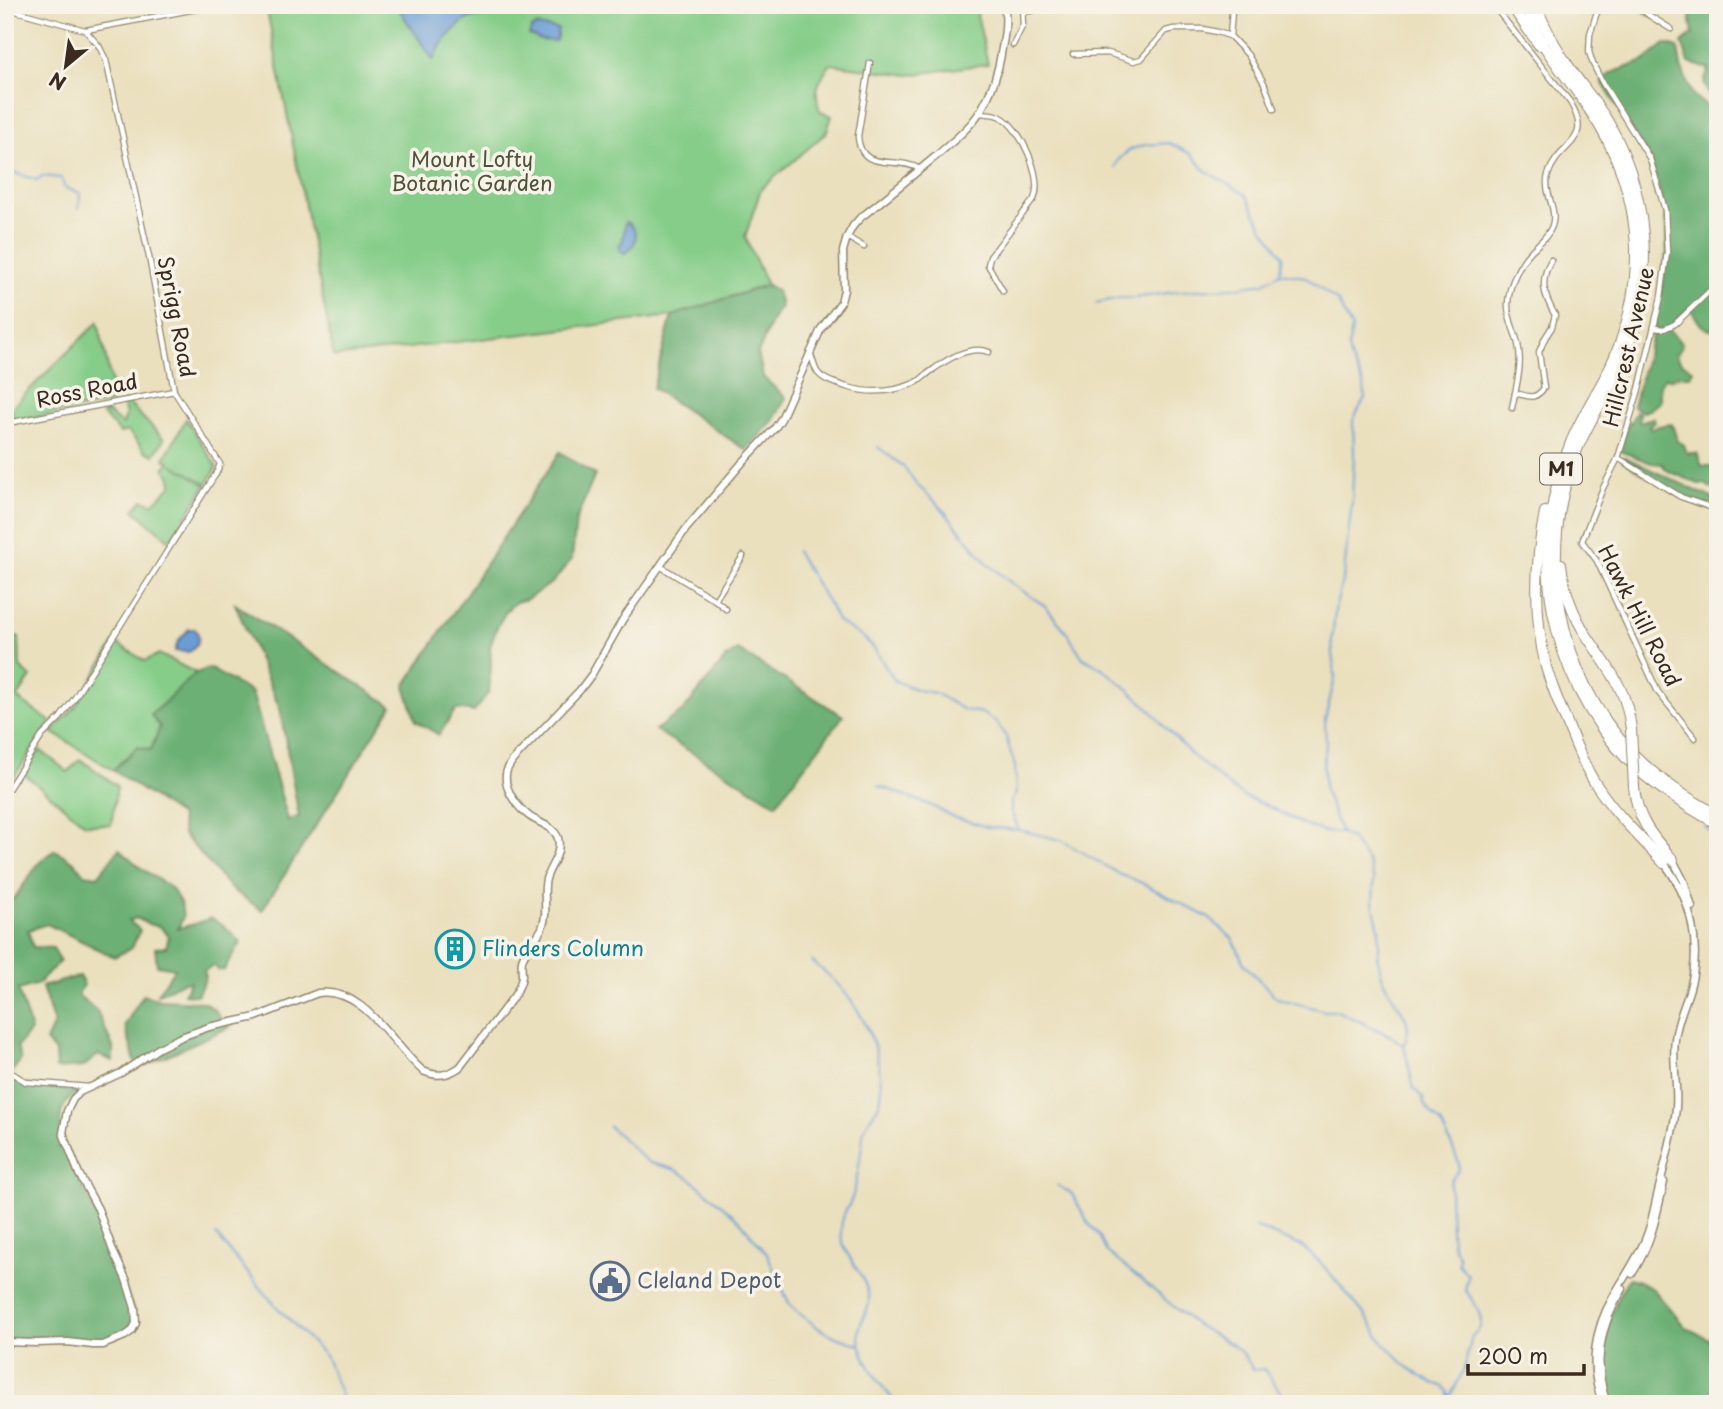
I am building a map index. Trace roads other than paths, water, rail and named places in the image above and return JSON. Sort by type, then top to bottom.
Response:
[{"type":"highway","name":"M1","points":[[1511,5],[1539,46],[1567,78]]},
{"type":"highway","name":"M1","points":[[1526,5],[1543,44],[1591,111],[1612,148],[1626,187],[1636,248],[1633,291],[1625,330],[1609,369],[1571,443],[1557,482],[1547,543],[1547,564],[1556,631],[1581,694],[1615,745],[1659,787],[1718,824]]},
{"type":"highway","name":"M1","points":[[1538,5],[1561,55],[1618,140],[1637,192],[1644,254],[1641,295],[1632,335],[1581,440],[1564,486],[1555,548],[1557,589],[1564,629],[1577,668],[1606,722],[1648,768],[1680,793],[1718,815]]},
{"type":"highway","points":[[1609,369],[1576,422],[1559,462],[1548,498],[1538,566],[1540,638],[1550,678],[1587,769],[1623,820],[1668,862]]},
{"type":"highway","name":"M1","points":[[1564,486],[1560,547],[1563,577],[1576,616],[1623,694],[1631,729],[1636,806],[1668,862]]},
{"type":"main road","points":[[5,1342],[103,1345],[125,1336],[132,1331],[136,1323],[135,1308],[126,1279],[63,1133],[69,1105],[80,1092],[121,1073],[181,1037],[209,1027],[256,1017],[318,993],[328,992],[344,995],[360,1004],[423,1070],[444,1075],[460,1067],[514,996],[519,987],[523,959],[543,926],[546,883],[558,850],[554,831],[530,817],[516,802],[506,783],[507,770],[513,760],[572,699],[592,674],[623,618],[691,523],[781,419],[821,329],[841,302],[843,251],[853,226],[964,131],[979,113],[992,88],[1002,54],[1005,32],[1004,5]]},
{"type":"main road","points":[[1605,1404],[1595,1379],[1597,1337],[1607,1307],[1638,1256],[1649,1231],[1666,1164],[1676,1108],[1676,1032],[1693,974],[1691,917],[1668,862]]},
{"type":"street","points":[[5,8],[85,30],[227,5]]},
{"type":"street","points":[[1013,45],[1021,31],[1024,12],[1022,5]]},
{"type":"street","points":[[1024,12],[1048,5]]},
{"type":"street","points":[[1230,37],[1234,5]]},
{"type":"street","points":[[1493,5],[1570,102],[1580,124],[1577,135],[1549,171],[1546,183],[1554,210],[1551,231],[1530,251],[1510,288],[1508,313],[1520,356],[1512,408]]},
{"type":"street","name":"Hillcrest Avenue","points":[[1582,541],[1618,458],[1639,389],[1661,297],[1667,252],[1666,213],[1650,159],[1592,64],[1588,48],[1590,34],[1601,5]]},
{"type":"street","points":[[1636,5],[1671,29]]},
{"type":"street","points":[[1073,54],[1108,53],[1135,61],[1141,59],[1166,31],[1203,29],[1230,37],[1248,55],[1265,83],[1274,109]]},
{"type":"street","name":"Sprigg Road","points":[[5,794],[42,736],[74,699],[220,468],[218,459],[174,391],[149,257],[106,60],[99,46],[85,30]]},
{"type":"street","points":[[870,63],[858,136],[861,152],[873,160],[911,165],[920,170]]},
{"type":"street","points":[[979,113],[1000,116],[1008,122],[1032,159],[1036,174],[1037,193],[990,257],[988,265],[1003,291]]},
{"type":"street","points":[[847,237],[864,247]]},
{"type":"street","points":[[1515,393],[1532,397],[1539,395],[1544,388],[1539,352],[1555,316],[1543,291],[1544,276],[1551,260]]},
{"type":"street","points":[[1654,328],[1664,329],[1675,324],[1718,283]]},
{"type":"street","points":[[810,353],[818,374],[859,390],[880,391],[917,382],[953,357],[982,349],[989,352]]},
{"type":"street","name":"Ross Road","points":[[5,421],[12,422],[174,391]]},
{"type":"street","points":[[1618,458],[1681,497],[1718,510]]},
{"type":"street","name":"Hawk Hill Road","points":[[1582,541],[1597,561],[1658,692],[1695,738]]},
{"type":"street","points":[[715,600],[743,556]]},
{"type":"street","points":[[660,566],[726,609]]},
{"type":"street","points":[[5,1060],[9,1072],[26,1082],[90,1087]]},
{"type":"water","points":[[396,5],[502,5],[503,11],[462,22],[443,42],[433,60]]},
{"type":"water","points":[[537,26],[558,29],[556,41],[541,40],[529,35],[532,28]]},
{"type":"water","points":[[625,222],[634,229],[636,238],[632,247],[623,254],[619,246],[623,240]]},
{"type":"water","points":[[189,629],[195,629],[197,632],[197,644],[189,652],[175,651],[178,641]]},
{"type":"waterway","points":[[1115,167],[1119,159],[1131,149],[1145,145],[1169,143],[1191,154],[1206,171],[1246,195],[1262,226],[1283,256],[1280,271]]},
{"type":"waterway","points":[[5,170],[37,180],[42,176],[61,178],[65,188],[80,193],[79,208]]},
{"type":"waterway","points":[[1096,303],[1120,298],[1264,283],[1280,273],[1306,277],[1338,302],[1352,329],[1348,348],[1364,385],[1365,398],[1353,420],[1352,501],[1344,573],[1335,610],[1332,642],[1335,678],[1325,719],[1323,767],[1325,792],[1341,833]]},
{"type":"waterway","points":[[878,447],[904,467],[987,563],[1045,606],[1083,658],[1102,668],[1129,690],[1192,755],[1224,782],[1244,797],[1264,804],[1304,825],[1325,832],[1341,833],[1351,839],[1368,862],[1374,880],[1373,904],[1379,929],[1377,957],[1386,985],[1407,1023],[1404,1045]]},
{"type":"waterway","points":[[796,551],[837,621],[864,638],[895,681],[935,693],[964,710],[982,713],[997,723],[1006,737],[1015,766],[1016,793],[1011,801],[1011,811],[1018,828]]},
{"type":"waterway","points":[[879,786],[928,804],[953,817],[987,827],[1019,830],[1061,840],[1119,874],[1209,918],[1233,939],[1244,964],[1277,998],[1325,1011],[1337,1011],[1391,1036],[1404,1046],[1414,1089],[1441,1123],[1459,1163],[1459,1170],[1451,1180],[1450,1187],[1452,1244],[1459,1257],[1458,1264],[1468,1275],[1465,1289],[1481,1319],[1478,1331],[1472,1336],[1464,1370],[1447,1404]]},
{"type":"waterway","points":[[1704,826],[1718,835]]},
{"type":"waterway","points":[[811,961],[837,984],[858,1011],[877,1058],[881,1099],[864,1130],[859,1169],[851,1200],[844,1214],[841,1233],[842,1242],[868,1292],[869,1305],[859,1331],[862,1350],[878,1380],[898,1404]]},
{"type":"waterway","points":[[609,1126],[650,1163],[674,1169],[691,1179],[738,1219],[767,1254],[789,1303],[796,1311],[820,1329],[860,1345]]},
{"type":"waterway","points":[[1057,1185],[1072,1194],[1088,1223],[1099,1235],[1106,1251],[1196,1325],[1241,1352],[1254,1370],[1264,1369],[1289,1404]]},
{"type":"waterway","points":[[1255,1227],[1301,1246],[1320,1262],[1366,1316],[1383,1343],[1402,1363],[1442,1386],[1448,1392],[1448,1400]]},
{"type":"waterway","points":[[216,1235],[275,1305],[326,1357],[344,1404]]},
{"type":"place","name":"Flinders Column","points":[[455,949]]},
{"type":"place","name":"Cleland Depot","points":[[610,1281]]},
{"type":"park label","name":"Mount Lofty Botanic Garden","points":[[472,172]]}]
